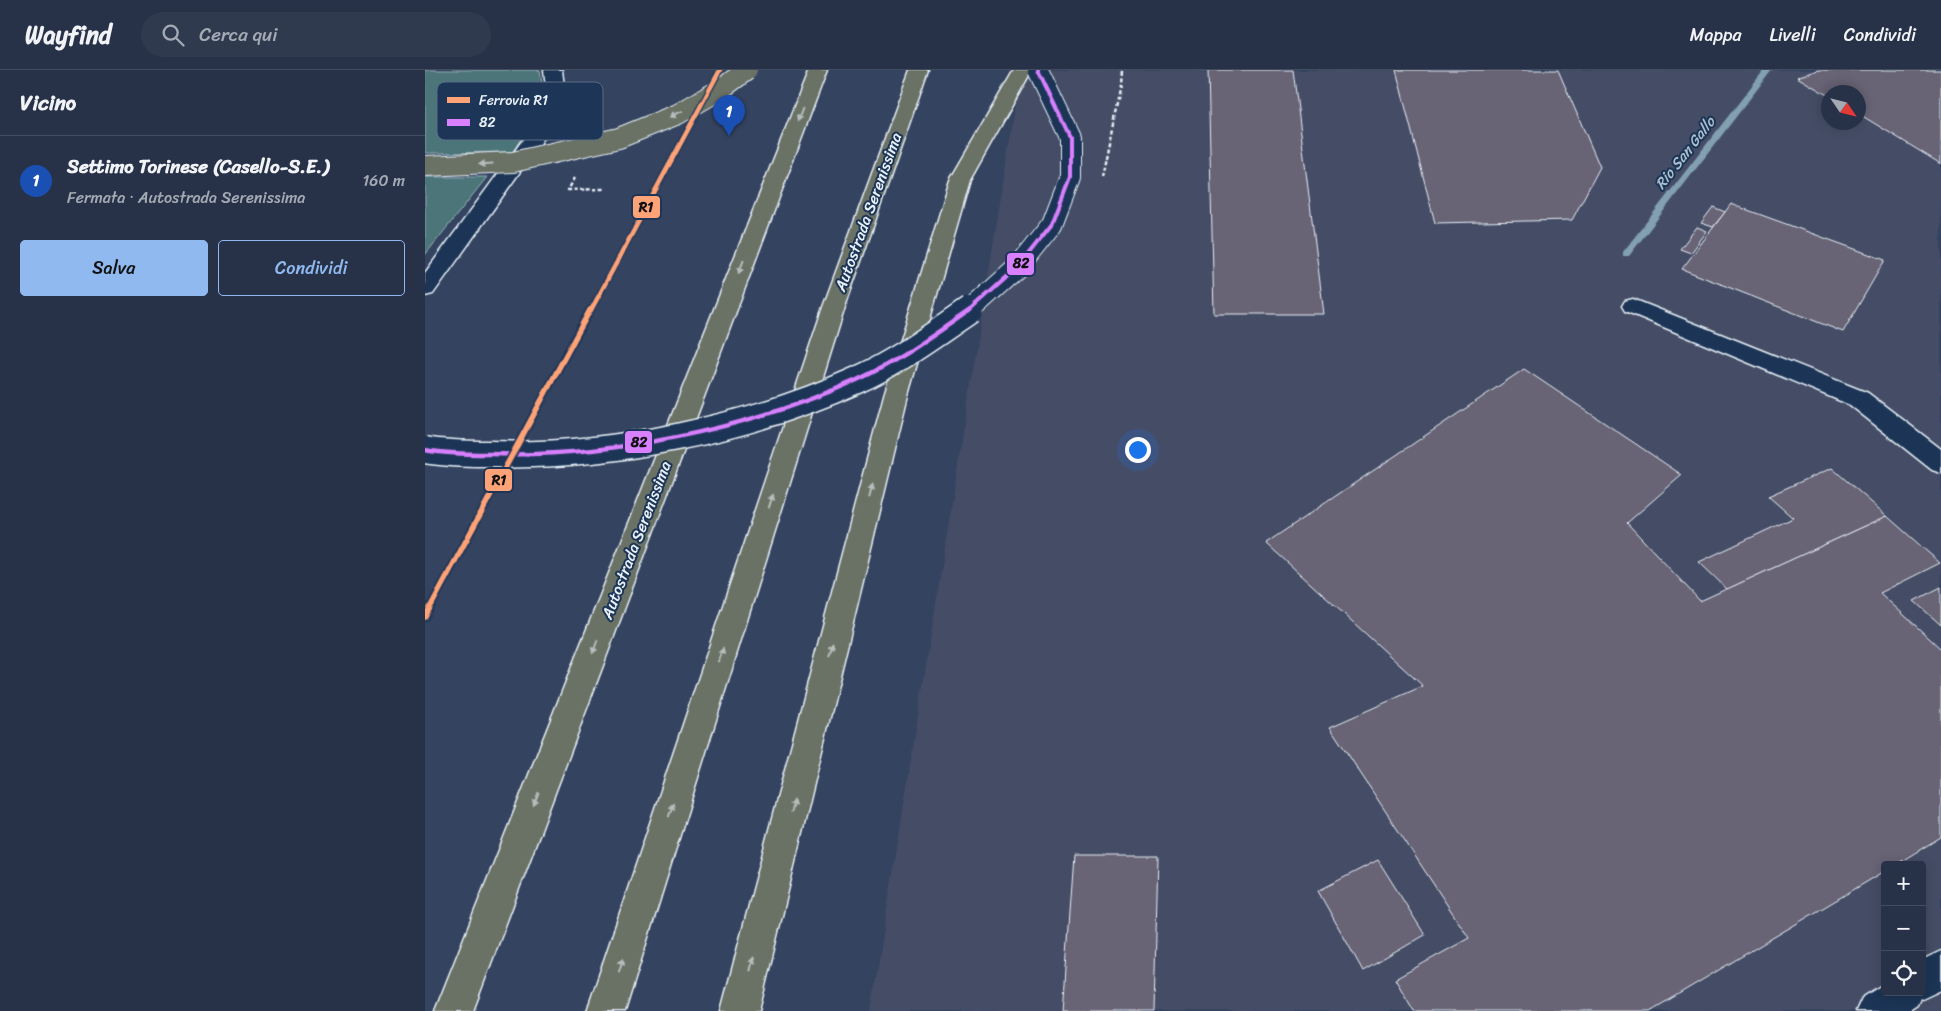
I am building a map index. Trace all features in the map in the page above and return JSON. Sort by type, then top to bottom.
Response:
[{"type":"highway","points":[[425,166],[513,162],[619,138],[678,114],[747,70]]},
{"type":"highway","name":"Autostrada Serenissima","points":[[454,1011],[817,70]]},
{"type":"highway","name":"Autostrada Serenissima","points":[[606,1011],[831,316],[919,70]]},
{"type":"highway","points":[[740,1011],[893,405],[960,180],[1023,70]]},
{"type":"main road","points":[[425,450],[440,453],[512,455],[582,452],[688,434],[757,418],[858,380],[903,355],[975,307],[1018,267],[1052,224],[1070,177],[1070,137],[1038,70]]},
{"type":"main road","points":[[425,289],[533,140]]},
{"type":"main road","points":[[1633,306],[1859,398],[1941,463]]},
{"type":"main road","points":[[1926,978],[1941,969]]},
{"type":"main road","points":[[1875,1011],[1898,996]]},
{"type":"path","points":[[1102,176],[1121,84],[1122,70]]},
{"type":"shaded area","points":[[1021,70],[1941,70],[1941,1011],[871,1011]]},
{"type":"green space","points":[[425,70],[540,70],[542,82],[437,82],[437,140],[520,140],[513,152],[425,153]]},
{"type":"green space","points":[[425,177],[487,177],[425,255]]},
{"type":"building","points":[[1208,70],[1293,70],[1324,314],[1214,314]]},
{"type":"building","points":[[1396,70],[1558,70],[1600,167],[1572,220],[1435,223]]},
{"type":"building","points":[[1818,70],[1941,70],[1941,164],[1866,118],[1866,85],[1821,85],[1821,91],[1797,77]]},
{"type":"building","points":[[1731,204],[1885,260],[1843,332],[1682,269]]},
{"type":"building","points":[[1713,207],[1725,212],[1713,227],[1701,223]]},
{"type":"building","points":[[1697,227],[1707,231],[1691,253],[1680,249]]},
{"type":"building","points":[[1524,369],[1682,475],[1627,523],[1700,601],[1887,516],[1940,563],[1880,593],[1941,649],[1941,837],[1902,861],[1881,861],[1881,873],[1650,1011],[1414,1011],[1395,979],[1469,938],[1330,727],[1423,686],[1266,543]]},
{"type":"building","points":[[1832,468],[1887,516],[1727,589],[1699,562],[1793,518],[1768,496]]},
{"type":"building","points":[[1941,587],[1941,625],[1914,601]]},
{"type":"building","points":[[1074,856],[1158,856],[1154,1011],[1063,1011]]},
{"type":"building","points":[[1378,860],[1425,935],[1363,971],[1318,891]]},
{"type":"waterway","name":"Rio San Gallo","points":[[1626,254],[1768,70]]},
{"type":"rail line","name":"R1","points":[[425,617],[720,70]]},
{"type":"transit line","name":"82","points":[[425,450],[440,453],[512,455],[582,452],[688,434],[757,418],[858,380],[903,355],[975,307],[1018,267],[1052,224],[1070,177],[1070,137],[1038,70]]},
{"type":"place","name":"Settimo Torinese (Casello-S.E.)","points":[[729,136]]}]
